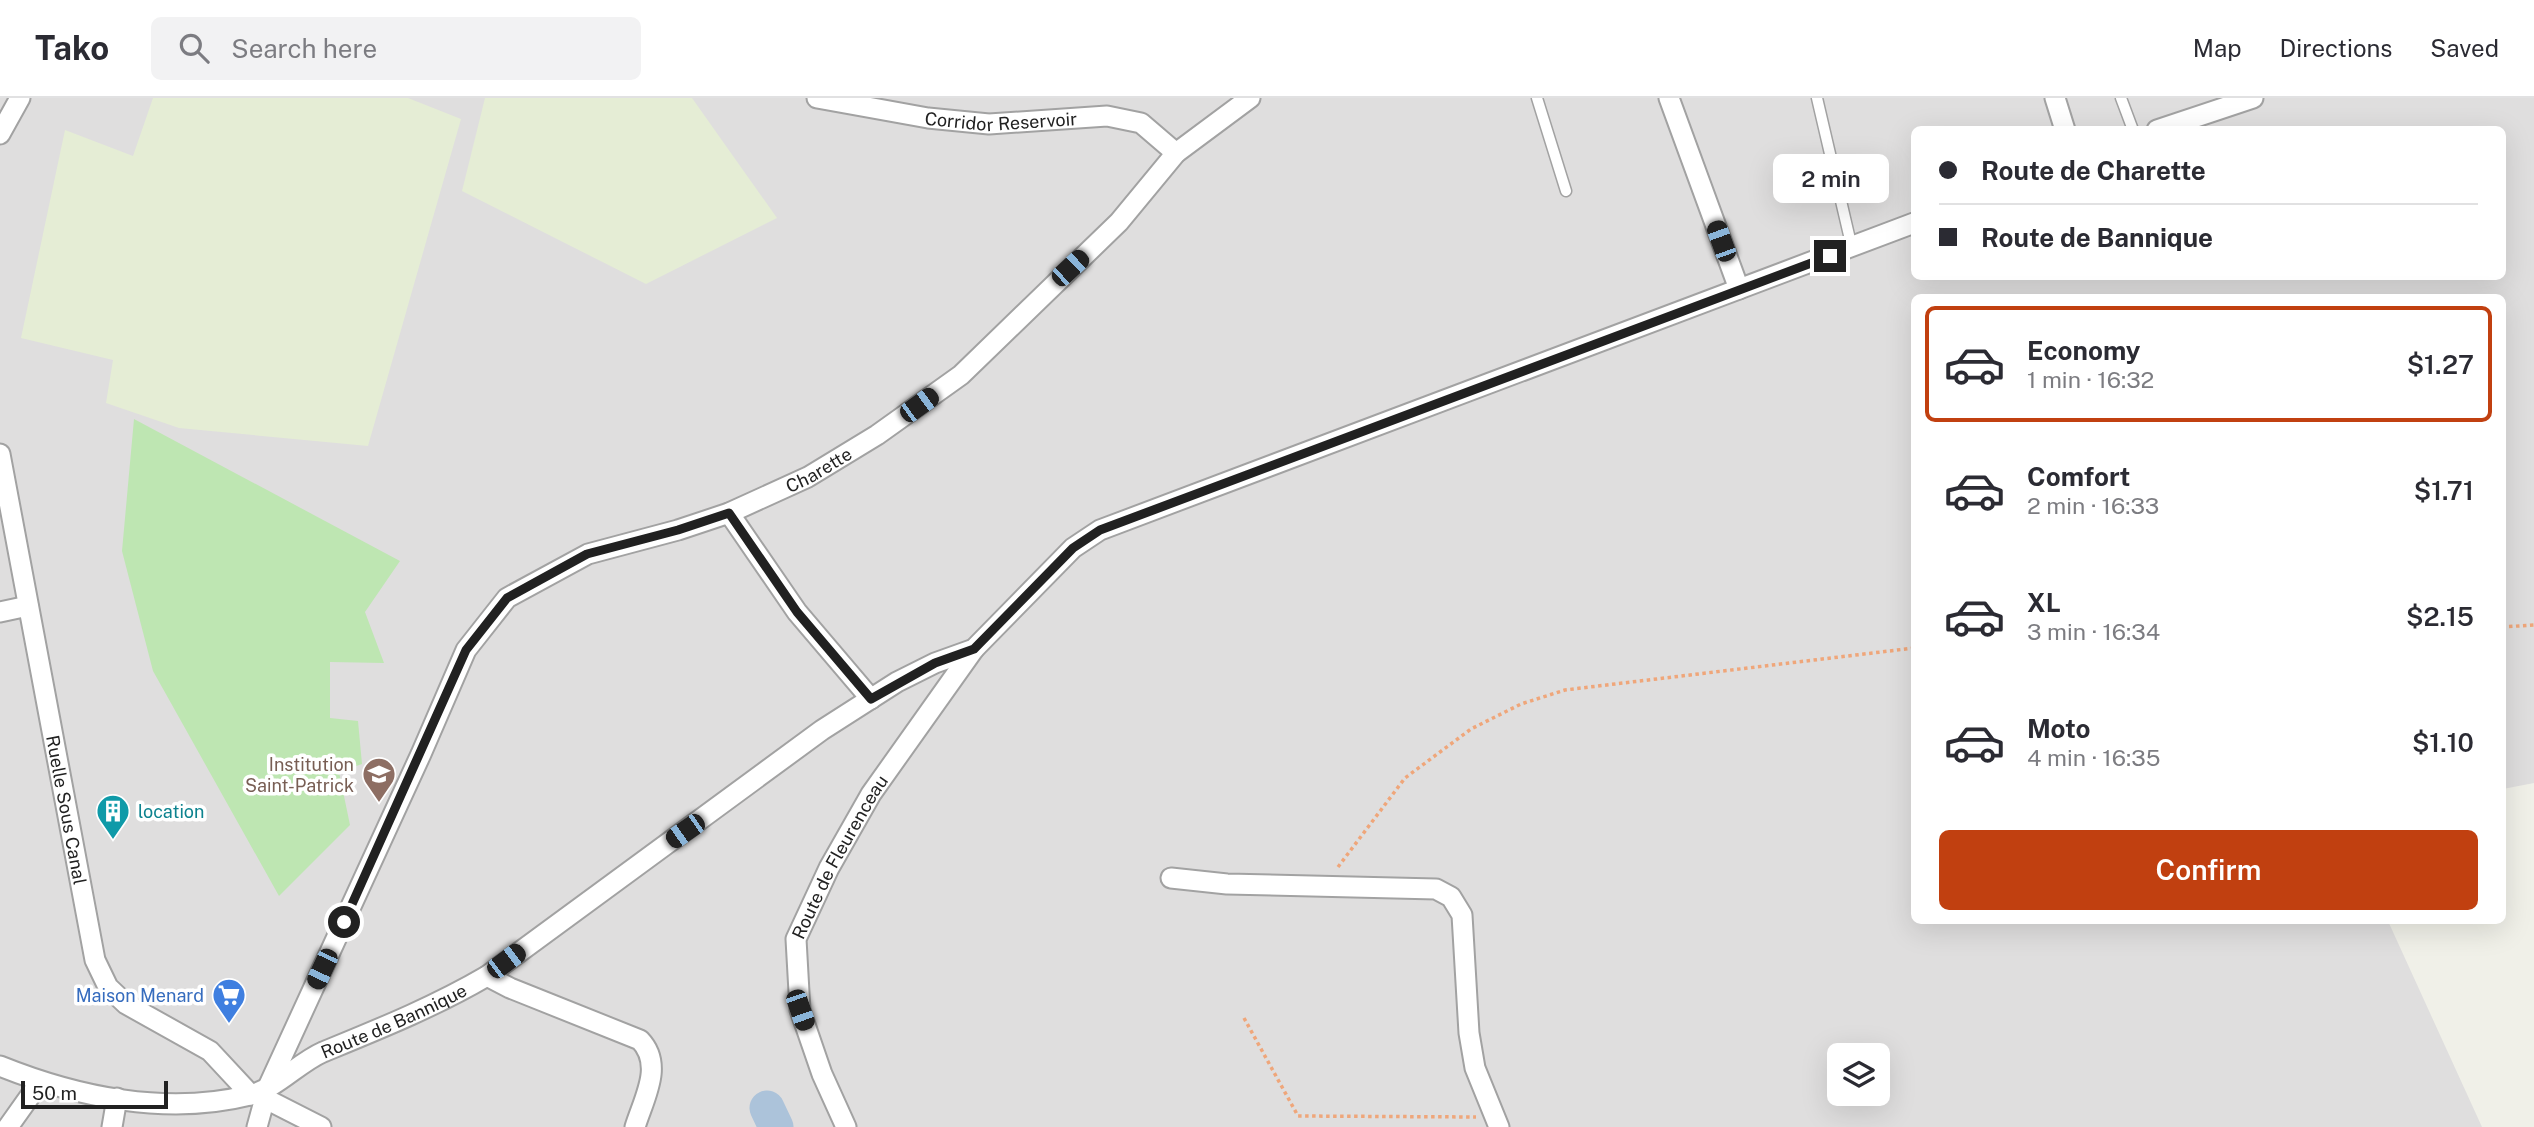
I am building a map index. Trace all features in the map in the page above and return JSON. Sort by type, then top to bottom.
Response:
[{"type":"street","points":[[0,134],[20,98]]},
{"type":"street","name":"Corridor Reservoir","points":[[817,98],[905,114],[989,124],[1107,116],[1141,123],[1176,153]]},
{"type":"street","name":"Charette","points":[[257,1127],[261,1093],[398,805],[466,650],[507,598],[587,554],[678,530],[729,513],[808,477],[877,435],[961,375],[1119,222],[1176,153],[1250,98]]},
{"type":"street","points":[[1670,98],[1739,289]]},
{"type":"street","points":[[2055,98],[2064,126]]},
{"type":"street","points":[[2169,126],[2253,98]]},
{"type":"street","name":"Route de Bannique","points":[[261,1093],[320,1054],[448,999],[487,976],[822,730],[897,682],[935,663],[974,649],[1073,548],[1100,530],[1911,224]]},
{"type":"street","name":"Ruelle Sous Canal","points":[[0,454],[95,960],[108,987],[126,1004],[210,1051],[261,1093]]},
{"type":"street","points":[[729,513],[797,612],[871,699]]},
{"type":"street","points":[[0,612],[28,607]]},
{"type":"street","name":"Route de Fleurenceau","points":[[846,1127],[822,1074],[800,1010],[796,939],[829,868],[871,794],[974,649]]},
{"type":"street","points":[[1171,878],[1227,884],[1324,884],[1436,889],[1451,897],[1462,915],[1469,1033],[1475,1068],[1495,1122]]},
{"type":"street","points":[[487,976],[510,988],[640,1040],[650,1050],[653,1065],[635,1127]]},
{"type":"street","points":[[0,1066],[83,1095],[187,1104],[261,1093],[321,1127]]},
{"type":"street","points":[[8,1127],[40,1082]]},
{"type":"street","points":[[112,1127],[117,1098]]},
{"type":"lane","points":[[1537,98],[1566,191]]},
{"type":"lane","points":[[1817,98],[1853,248]]},
{"type":"lane","points":[[2121,98],[2132,126]]},
{"type":"path","points":[[2506,627],[2534,625]]},
{"type":"path","points":[[1324,884],[1405,778],[1471,729],[1521,704],[1565,690],[1911,649]]},
{"type":"path","points":[[1244,1018],[1298,1116],[1495,1122]]},
{"type":"shaded area","points":[[0,98],[2534,98],[2534,783],[2506,788],[2506,294],[1911,294],[1911,924],[2389,924],[2482,1127],[0,1127]]},
{"type":"green space","points":[[153,98],[408,98],[461,119],[368,446],[179,428],[106,403],[113,360],[21,338],[65,130],[133,156]]},
{"type":"green space","points":[[485,98],[692,98],[777,218],[646,284],[462,191]]},
{"type":"green space","points":[[134,419],[400,561],[365,612],[384,663],[330,662],[330,718],[358,721],[362,764],[339,772],[350,825],[279,896],[153,671],[122,551]]},
{"type":"waterway","points":[[767,1108],[776,1127]]},
{"type":"place","name":"Institution Saint-Patrick","points":[[379,804]]},
{"type":"place","name":"location","points":[[113,841]]},
{"type":"place","name":"Maison Menard","points":[[229,1025]]},
{"type":"route","points":[[344,922],[466,650],[507,598],[587,554],[678,530],[729,513],[797,612],[871,699],[935,663],[974,649],[1073,548],[1100,530],[1830,256]]}]
